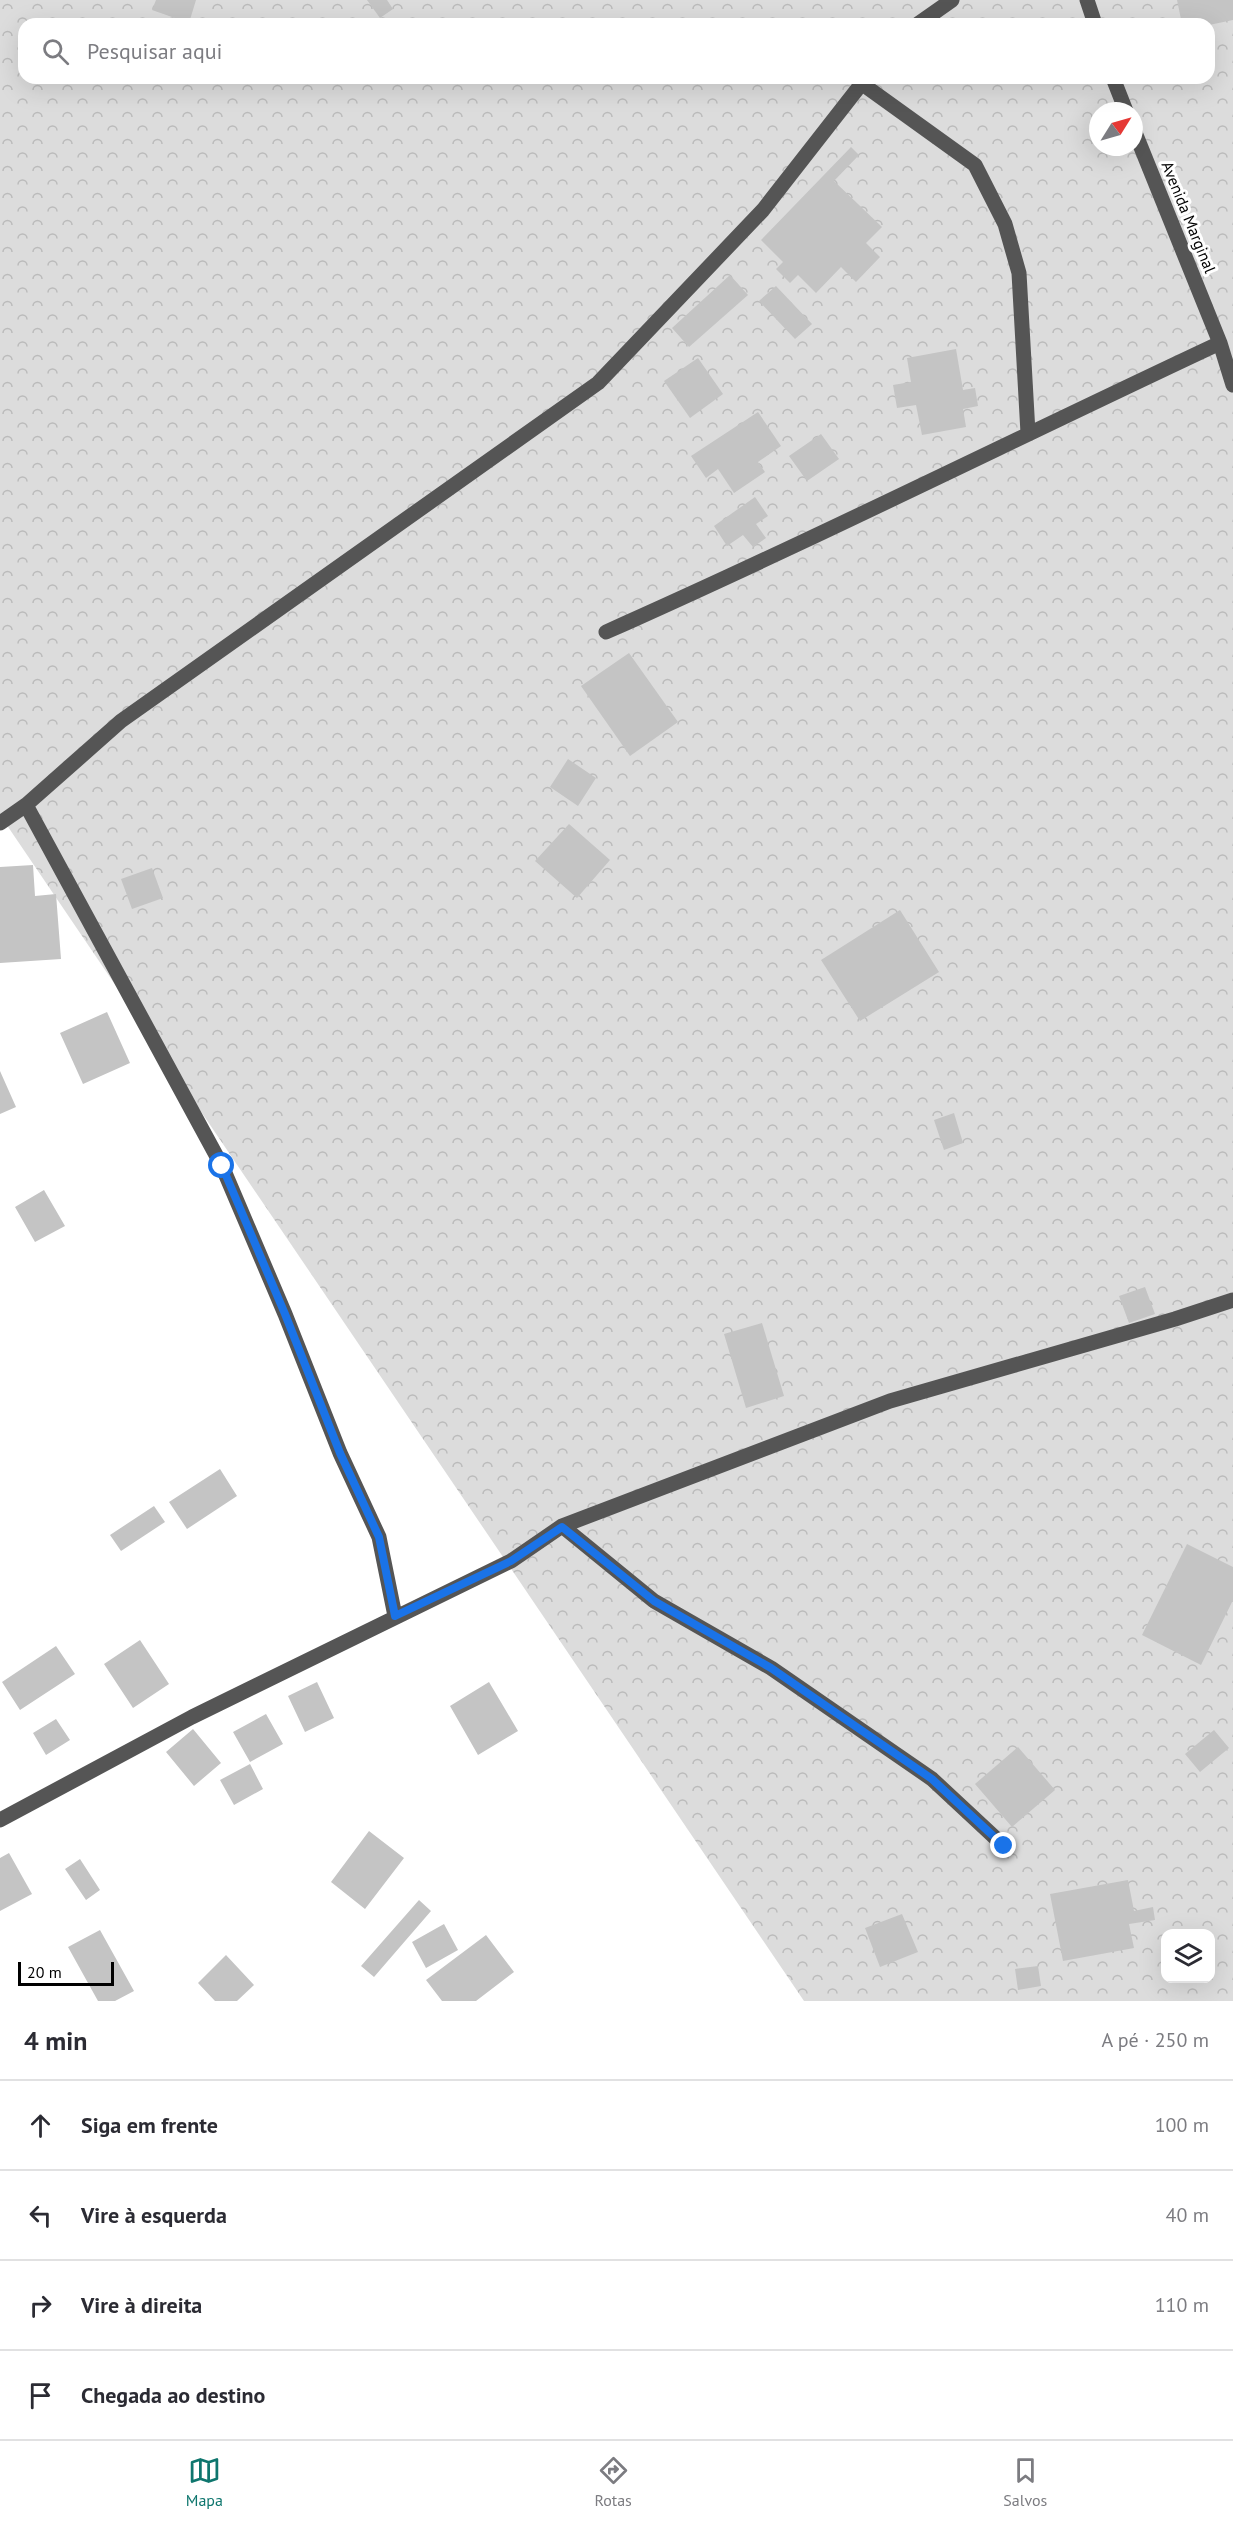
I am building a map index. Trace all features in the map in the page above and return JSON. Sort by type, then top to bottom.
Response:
[{"type":"street","points":[[926,18],[952,0]]},
{"type":"street","points":[[1087,0],[1093,18]]},
{"type":"street","points":[[0,822],[26,806],[121,720],[328,572],[484,466],[598,383],[763,210],[862,84]]},
{"type":"street","points":[[868,84],[975,165],[1005,224],[1019,273],[1028,433]]},
{"type":"street","points":[[1115,84],[1122,102]]},
{"type":"street","name":"Avenida Marginal","points":[[1143,152],[1220,343],[1233,385]]},
{"type":"street","points":[[606,632],[781,554],[1028,433],[1220,343]]},
{"type":"street","points":[[26,806],[222,1166],[285,1314],[340,1453],[379,1537],[395,1616]]},
{"type":"street","points":[[0,1820],[192,1717],[511,1561],[562,1527],[890,1401],[1175,1320],[1233,1300]]},
{"type":"street","points":[[562,1527],[654,1601],[771,1668],[932,1779],[1004,1846]]},
{"type":"green space","points":[[0,0],[1233,0],[1233,2001],[804,2001],[0,815]]},
{"type":"building","points":[[156,0],[196,0],[191,18],[175,18],[152,10]]},
{"type":"building","points":[[367,0],[387,0],[393,9],[380,18]]},
{"type":"building","points":[[1177,0],[1233,0],[1233,20],[1215,24],[1215,18],[1181,18]]},
{"type":"building","points":[[851,147],[859,155],[834,181],[882,227],[866,243],[880,257],[856,282],[841,267],[816,293],[798,275],[790,283],[776,269],[783,262],[761,240]]},
{"type":"building","points":[[730,275],[748,295],[689,347],[672,328]]},
{"type":"building","points":[[776,286],[812,324],[795,339],[759,301]]},
{"type":"building","points":[[956,349],[963,390],[975,388],[978,406],[963,409],[966,427],[922,435],[916,405],[897,408],[893,385],[911,382],[907,358]]},
{"type":"building","points":[[698,358],[723,394],[690,418],[664,381]]},
{"type":"building","points":[[758,412],[781,446],[758,462],[765,472],[734,493],[718,469],[706,478],[691,456]]},
{"type":"building","points":[[821,434],[839,459],[807,481],[789,456]]},
{"type":"building","points":[[755,497],[768,516],[756,524],[766,538],[753,547],[743,535],[727,546],[714,526]]},
{"type":"building","points":[[629,653],[678,722],[630,756],[581,686]]},
{"type":"building","points":[[568,759],[596,778],[578,806],[550,787]]},
{"type":"building","points":[[569,824],[610,860],[577,898],[535,861]]},
{"type":"building","points":[[33,865],[35,896],[56,894],[61,959],[0,963],[0,867]]},
{"type":"building","points":[[152,868],[163,898],[132,909],[121,879]]},
{"type":"building","points":[[900,910],[939,972],[860,1021],[821,960]]},
{"type":"building","points":[[107,1012],[130,1063],[83,1084],[60,1033]]},
{"type":"building","points":[[0,1071],[16,1107],[0,1114]]},
{"type":"building","points":[[954,1113],[963,1143],[944,1150],[934,1120]]},
{"type":"building","points":[[44,1190],[65,1226],[35,1242],[15,1207]]},
{"type":"building","points":[[1145,1287],[1155,1314],[1129,1323],[1119,1296]]},
{"type":"building","points":[[762,1323],[784,1396],[746,1408],[724,1334]]},
{"type":"building","points":[[220,1469],[237,1496],[187,1529],[169,1502]]},
{"type":"building","points":[[154,1506],[165,1522],[121,1551],[110,1535]]},
{"type":"building","points":[[1187,1544],[1233,1567],[1233,1600],[1201,1665],[1142,1635]]},
{"type":"building","points":[[140,1640],[169,1684],[133,1708],[104,1664]]},
{"type":"building","points":[[56,1646],[75,1674],[20,1710],[2,1682]]},
{"type":"building","points":[[317,1682],[334,1718],[305,1732],[288,1696]]},
{"type":"building","points":[[489,1682],[518,1731],[478,1755],[450,1706]]},
{"type":"building","points":[[266,1714],[283,1744],[250,1762],[233,1732]]},
{"type":"building","points":[[56,1719],[70,1740],[46,1755],[33,1733]]},
{"type":"building","points":[[193,1729],[221,1763],[194,1786],[166,1752]]},
{"type":"building","points":[[1214,1730],[1229,1748],[1200,1772],[1185,1754]]},
{"type":"building","points":[[1018,1747],[1055,1790],[1012,1827],[975,1784]]},
{"type":"building","points":[[250,1764],[263,1789],[234,1805],[220,1780]]},
{"type":"building","points":[[369,1831],[404,1858],[365,1909],[331,1882]]},
{"type":"building","points":[[9,1853],[32,1894],[0,1911],[0,1858]]},
{"type":"building","points":[[80,1859],[100,1890],[86,1900],[65,1869]]},
{"type":"building","points":[[1128,1880],[1134,1911],[1153,1907],[1155,1920],[1129,1924],[1134,1948],[1063,1961],[1050,1894]]},
{"type":"building","points":[[419,1900],[431,1911],[374,1977],[361,1966]]},
{"type":"building","points":[[902,1914],[918,1952],[880,1967],[865,1928]]},
{"type":"building","points":[[444,1924],[458,1950],[426,1968],[412,1942]]},
{"type":"building","points":[[100,1930],[134,1991],[115,2001],[98,2001],[68,1947]]},
{"type":"building","points":[[486,1935],[514,1972],[476,2001],[442,2001],[426,1980]]},
{"type":"building","points":[[226,1955],[254,1985],[237,2001],[215,2001],[198,1983]]},
{"type":"building","points":[[1038,1966],[1041,1986],[1018,1990],[1015,1969]]},
{"type":"route","points":[[222,1166],[285,1314],[340,1453],[379,1537],[395,1616],[511,1561],[562,1527],[654,1601],[771,1668],[932,1779],[1004,1846]]}]
